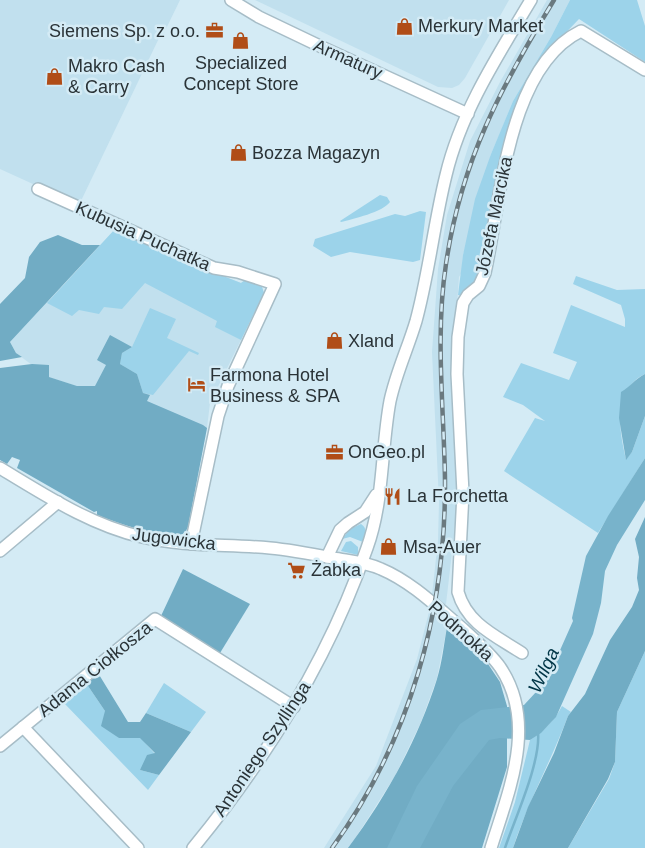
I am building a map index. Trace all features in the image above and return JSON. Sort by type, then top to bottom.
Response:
[{"type":"street","name":"Armatury","points":[[231,0],[251,13],[468,114]]},
{"type":"street","points":[[362,563],[372,529],[380,487],[390,399],[416,321],[446,174],[457,138],[468,114],[493,64],[531,0]]},
{"type":"street","name":"Józefa Marcika","points":[[478,625],[462,602],[458,587],[463,493],[457,374],[458,337],[466,299],[479,286],[485,273],[514,125],[531,85],[543,63],[564,41],[581,31],[645,70]]},
{"type":"street","name":"Kubusia Puchatka","points":[[38,189],[214,268],[238,272],[275,284],[228,386],[218,416],[191,544]]},
{"type":"street","name":"Jugowicka","points":[[0,468],[58,502],[99,523],[128,534],[161,541],[191,544],[271,548],[362,563]]},
{"type":"street","points":[[327,557],[340,530],[358,517],[370,505],[380,487]]},
{"type":"street","points":[[0,551],[58,502]]},
{"type":"street","points":[[358,517],[364,520],[372,529]]},
{"type":"street","name":"Podmokła","points":[[362,563],[381,568],[408,584],[469,635],[493,658],[515,698],[518,718],[518,749],[511,784],[491,848]]},
{"type":"street","name":"Antoniego Szyllinga","points":[[193,848],[294,707],[331,636],[362,563]]},
{"type":"street","name":"Adama Ciołkosza","points":[[0,746],[155,619],[294,707]]},
{"type":"street","points":[[469,635],[478,625],[522,653]]},
{"type":"street","points":[[23,727],[138,848]]},
{"type":"shaded area","points":[[0,0],[180,0],[162,37],[160,36],[79,205],[0,169]]},
{"type":"shaded area","points":[[255,0],[509,0],[465,78],[459,85],[452,88],[438,87]]},
{"type":"shaded area","points":[[547,0],[570,0],[551,37],[513,101],[491,154],[463,255],[462,272],[459,277],[454,332],[459,492],[446,604],[444,604],[432,595],[438,540],[439,502],[432,352],[438,269],[447,215],[470,141],[500,82]]},
{"type":"shaded area","points":[[570,0],[637,0],[645,26],[645,62],[579,19],[554,45],[530,82],[482,274],[463,296],[458,295],[463,255],[475,199],[491,154],[513,101],[551,37]]},
{"type":"shaded area","points":[[380,195],[387,197],[390,202],[386,206],[367,215],[340,221]]},
{"type":"shaded area","points":[[420,211],[426,212],[420,260],[413,262],[350,252],[331,257],[313,246],[315,239],[395,214],[405,216]]},
{"type":"shaded area","points":[[116,228],[218,274],[241,283],[245,280],[262,287],[264,293],[210,403],[188,527],[180,535],[156,533],[117,523],[97,515],[143,405],[95,386],[77,386],[48,377],[16,353],[10,342]]},
{"type":"shaded area","points":[[116,228],[218,274],[241,283],[245,280],[262,287],[264,293],[241,340],[215,327],[217,321],[145,283],[122,309],[104,307],[99,314],[79,310],[72,316],[47,303]]},
{"type":"shaded area","points":[[58,235],[82,245],[100,245],[10,342],[16,353],[22,357],[0,361],[0,304],[25,278],[29,257],[40,242]]},
{"type":"shaded area","points":[[576,276],[617,290],[645,289],[645,374],[634,381],[627,390],[620,412],[620,424],[626,459],[632,452],[645,416],[645,458],[598,533],[504,471],[535,418],[545,421],[523,405],[503,397],[521,363],[569,380],[577,362],[553,353],[571,305],[625,327],[621,305],[573,284]]},
{"type":"shaded area","points":[[150,308],[176,319],[167,338],[199,353],[198,355],[189,351],[153,395],[143,393],[137,374],[120,364],[122,353],[132,347]]},
{"type":"shaded area","points":[[110,335],[132,347],[122,353],[120,364],[137,374],[143,393],[150,395],[147,401],[207,428],[188,527],[181,535],[163,535],[97,515],[97,511],[94,512],[17,468],[20,460],[12,457],[7,464],[0,460],[0,368],[32,364],[49,365],[49,377],[77,386],[95,386],[106,365],[97,360]]},
{"type":"shaded area","points":[[645,374],[645,416],[632,452],[626,460],[619,418],[621,392]]},
{"type":"shaded area","points":[[645,458],[645,500],[617,545],[605,571],[601,603],[593,634],[556,717],[541,733],[530,740],[500,738],[489,740],[453,786],[420,848],[387,848],[417,786],[460,724],[481,710],[524,705],[549,678],[546,676],[549,675],[573,621],[572,618],[586,556],[608,516]]},
{"type":"shaded area","points":[[645,517],[645,651],[617,712],[615,762],[608,779],[568,848],[513,848],[528,807],[554,753],[568,716],[585,694],[610,640],[632,607],[639,590],[637,578],[639,557],[635,539]]},
{"type":"shaded area","points":[[361,524],[365,530],[363,542],[350,537],[342,539],[350,529]]},
{"type":"shaded area","points":[[351,541],[358,547],[358,555],[341,551],[346,542]]},
{"type":"shaded area","points":[[183,569],[250,604],[220,653],[161,616]]},
{"type":"shaded area","points":[[429,612],[447,627],[437,678],[421,722],[395,776],[349,848],[324,848],[376,766],[417,659]]},
{"type":"shaded area","points":[[447,627],[451,628],[484,658],[500,682],[507,706],[507,767],[482,848],[348,848],[388,788],[411,746],[439,673]]},
{"type":"shaded area","points":[[645,651],[645,848],[568,848],[609,779],[615,762],[617,712]]},
{"type":"shaded area","points":[[98,673],[128,722],[140,722],[146,713],[191,732],[159,775],[140,770],[147,755],[155,753],[140,738],[119,738],[101,726],[105,711],[86,683]]},
{"type":"shaded area","points":[[86,683],[105,711],[119,738],[140,737],[155,754],[140,770],[159,775],[148,790],[64,703]]},
{"type":"shaded area","points":[[164,683],[206,712],[191,732],[146,713]]},
{"type":"shaded area","points":[[562,706],[571,712],[513,848],[499,848],[515,802],[530,740],[548,725]]},
{"type":"waterway","points":[[505,848],[532,774],[536,759],[538,732]]},
{"type":"railway","points":[[332,848],[359,807],[383,764],[402,719],[418,673],[430,626],[439,578],[444,529],[445,480],[441,318],[446,264],[462,192],[473,158],[500,95],[554,0]]},
{"type":"place","name":"Merkury Market","points":[[404,26]]},
{"type":"place","name":"Siemens Sp. z o.o.","points":[[214,31]]},
{"type":"place","name":"Specialized Concept Store","points":[[241,40]]},
{"type":"place","name":"Makro Cash & Carry","points":[[54,76]]},
{"type":"place","name":"Bozza Magazyn","points":[[238,153]]},
{"type":"place","name":"Xland","points":[[334,341]]},
{"type":"place","name":"Farmona Hotel Business & SPA","points":[[196,385]]},
{"type":"place","name":"OnGeo.pl","points":[[334,452]]},
{"type":"place","name":"La Forchetta","points":[[393,496]]},
{"type":"place","name":"Msa-Auer","points":[[389,547]]},
{"type":"place","name":"Żabka","points":[[297,570]]},
{"type":"water label","name":"Wilga","points":[[543,670]]}]
